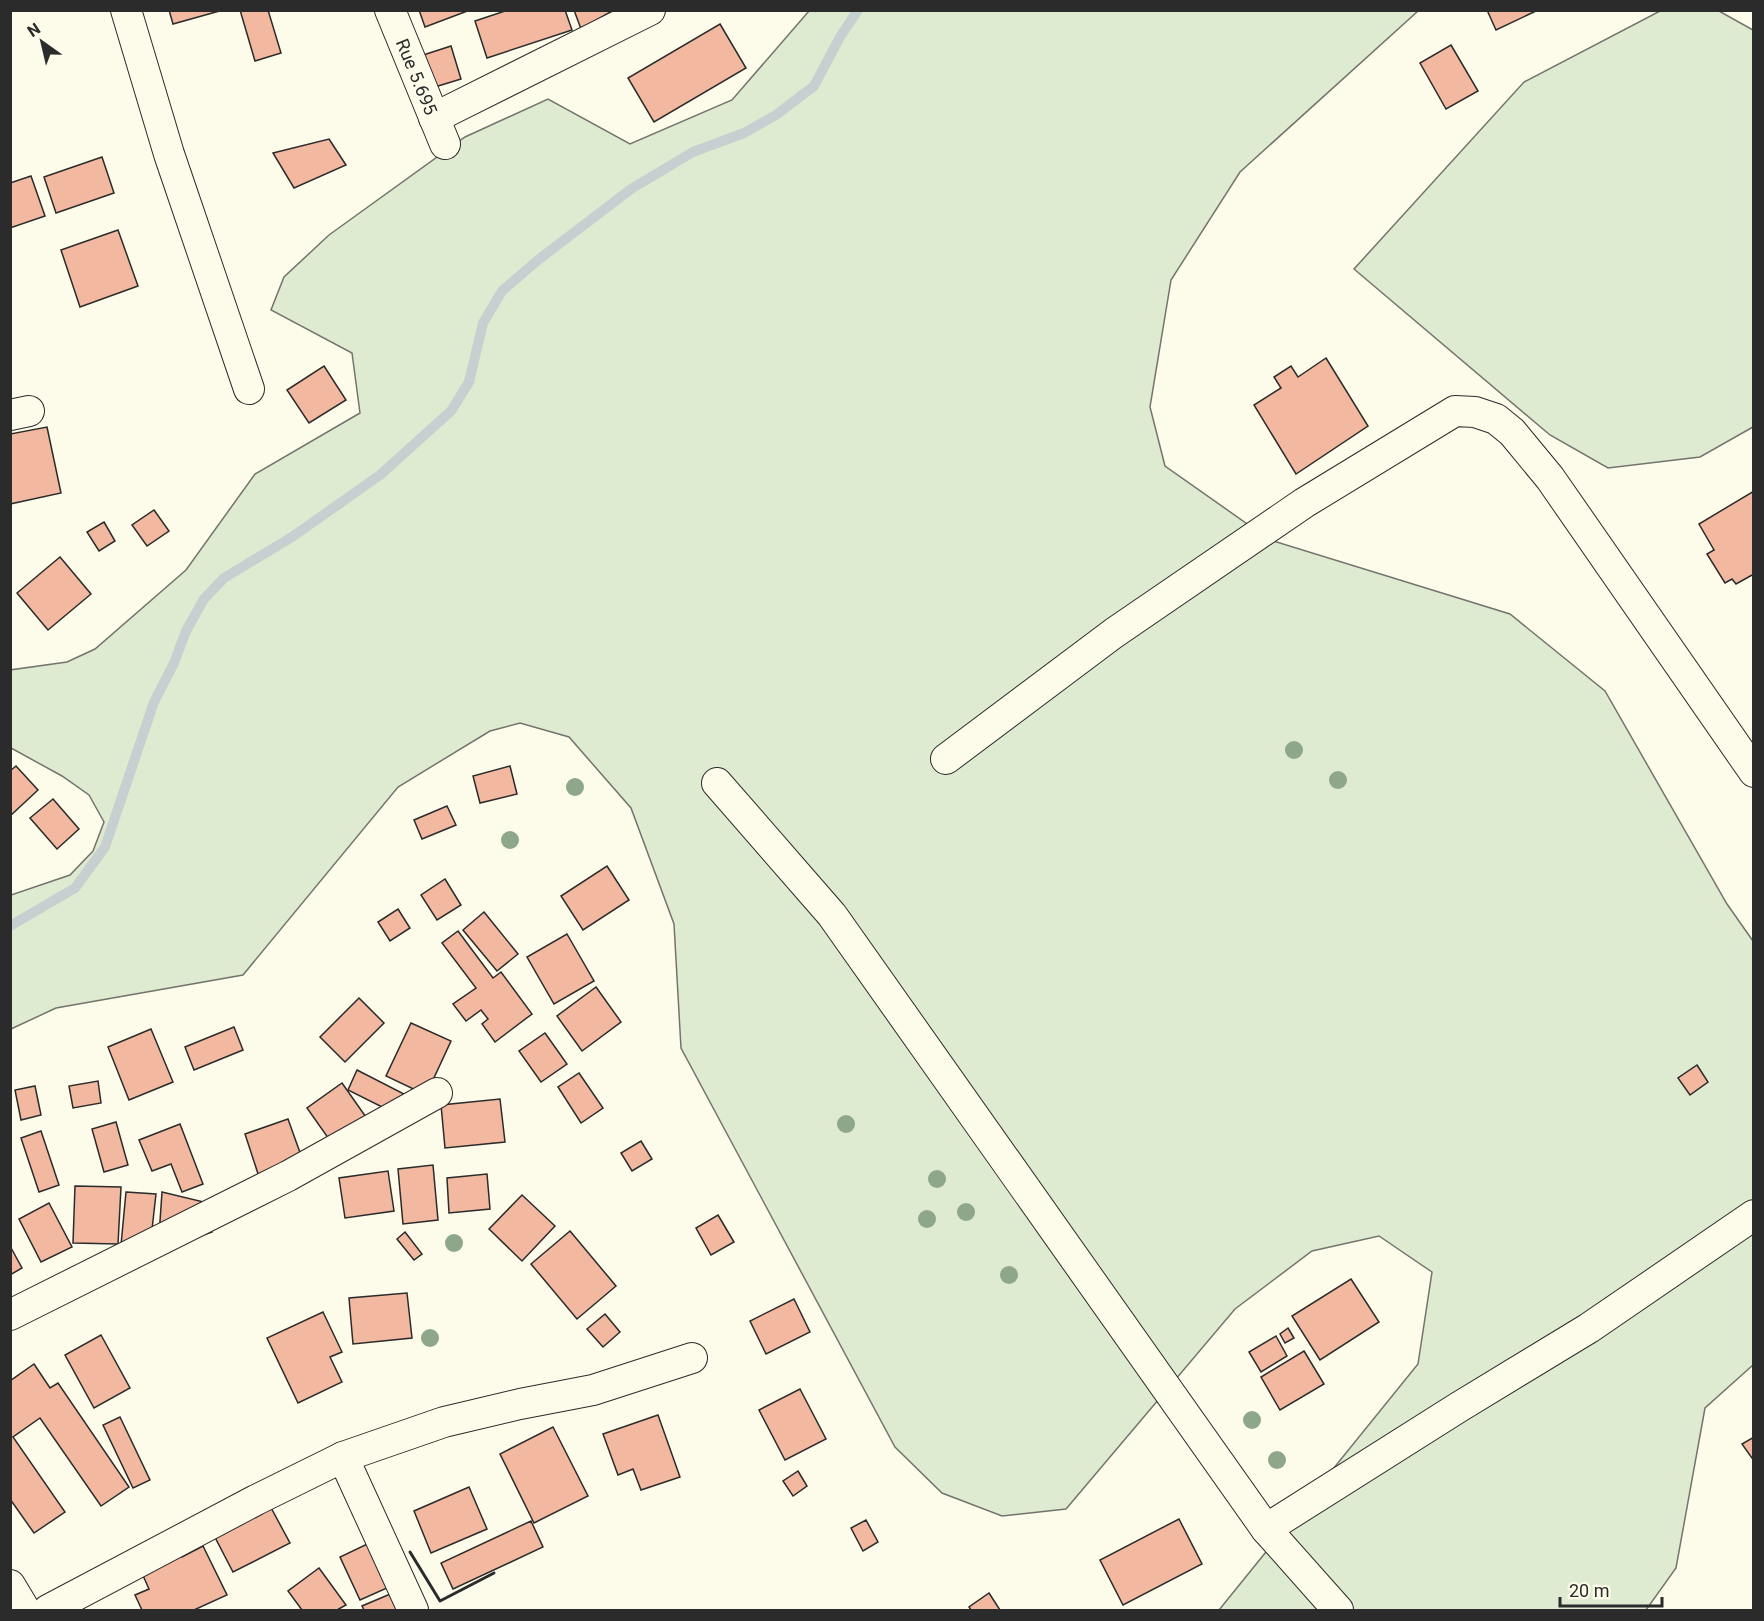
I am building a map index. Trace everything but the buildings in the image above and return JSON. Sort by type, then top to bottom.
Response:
[{"type":"street","points":[[126,10],[169,154],[249,389]]},
{"type":"street","name":"Rue 5.695","points":[[390,10],[439,131],[650,10]]},
{"type":"street","points":[[946,759],[1142,613],[1304,503],[1455,411],[1475,412],[1496,419],[1512,432],[1550,478],[1754,772]]},
{"type":"street","points":[[717,783],[832,915],[1266,1528],[1338,1611]]},
{"type":"street","points":[[10,1315],[288,1176],[437,1092]]},
{"type":"street","points":[[1266,1528],[1589,1328],[1754,1215]]},
{"type":"street","points":[[48,1611],[256,1500],[343,1457],[444,1422],[594,1390],[692,1358]]},
{"type":"street","points":[[343,1457],[412,1611]]},
{"type":"street","points":[[10,1585],[25,1611]]},
{"type":"green space","points":[[809,11],[1418,11],[1240,172],[1171,280],[1150,407],[1165,466],[1270,540],[1510,614],[1605,691],[1727,904],[1753,941],[1753,1365],[1705,1408],[1676,1568],[1646,1610],[1219,1610],[1418,1364],[1432,1272],[1379,1236],[1312,1251],[1235,1309],[1066,1509],[1002,1516],[942,1493],[895,1447],[681,1048],[674,924],[631,808],[569,737],[520,723],[490,731],[398,787],[243,975],[56,1008],[11,1029],[11,895],[70,875],[93,851],[104,822],[89,795],[62,776],[11,748],[10,670],[67,662],[95,649],[186,570],[255,474],[360,413],[352,353],[271,310],[284,277],[329,235],[465,137],[548,99],[630,144],[732,100]]},
{"type":"green space","points":[[1660,11],[1719,11],[1753,30],[1753,427],[1700,457],[1608,468],[1550,435],[1354,269],[1524,82]]},
{"type":"waterway","points":[[10,926],[75,888],[105,847],[154,702],[174,663],[186,631],[204,599],[224,578],[292,537],[380,475],[451,411],[469,382],[483,323],[502,291],[538,260],[631,189],[693,152],[744,133],[776,115],[814,86],[840,37],[858,10]]},
{"type":"wall","points":[[410,1552],[440,1601],[494,1573]]}]
